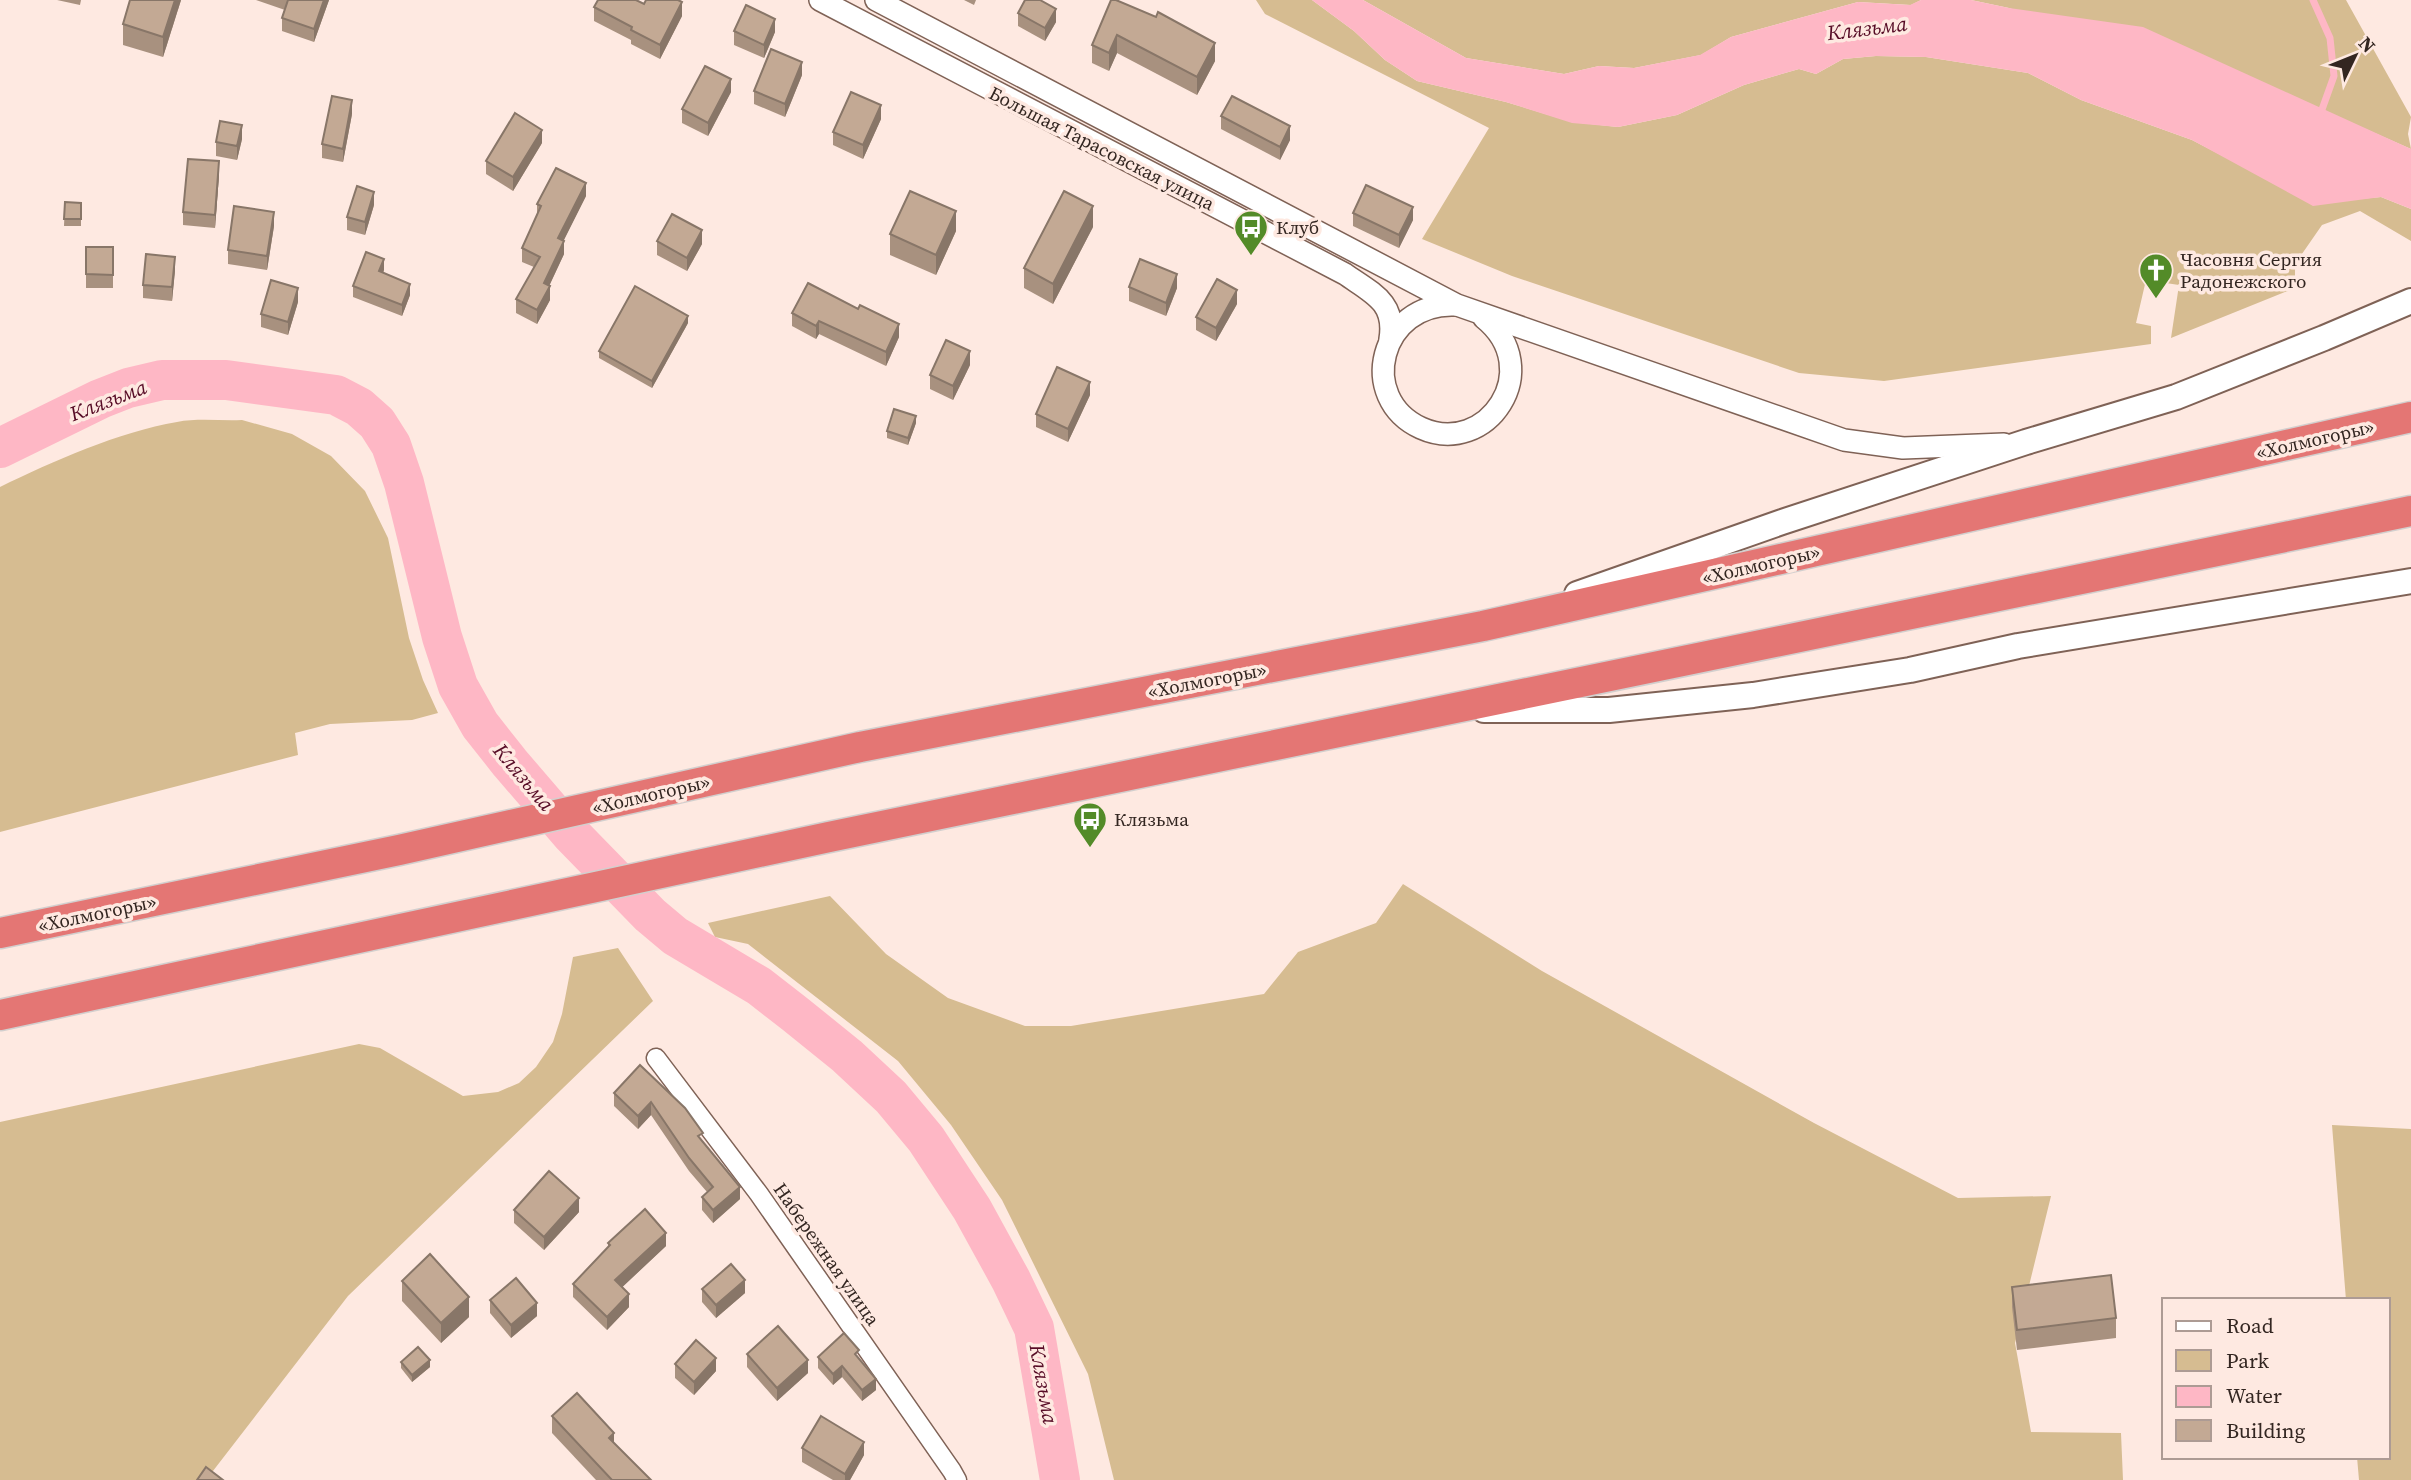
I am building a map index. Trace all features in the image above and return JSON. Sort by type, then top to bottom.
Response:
[{"type":"highway","name":"«Холмогоры»","points":[[0,933],[399,850],[887,742],[1483,626],[2411,417]]},
{"type":"highway","points":[[0,1014],[829,837],[2411,511]]},
{"type":"main road","points":[[1483,626],[1782,522],[2026,442],[2176,397],[2409,302]]},
{"type":"main road","points":[[1444,710],[1609,710],[1753,695],[1910,670],[2018,646],[2411,581]]},
{"type":"street","name":"Большая Тарасовская улица","points":[[820,0],[1345,274],[1381,299],[1391,314],[1390,339]]},
{"type":"street","name":"Большая Тарасовская улица","points":[[876,0],[1457,305],[1844,440],[1903,448],[2026,442]]},
{"type":"street","points":[[1457,305],[1419,311],[1407,319],[1390,339],[1383,373],[1388,395],[1409,421],[1420,428],[1432,432],[1458,433],[1477,426],[1496,411],[1509,388],[1511,360],[1503,337],[1477,312]]},
{"type":"street","name":"Набережная улица","points":[[656,1058],[766,1205],[957,1480]]},
{"type":"green space","points":[[1256,0],[1312,0],[1354,31],[1385,60],[1417,81],[1506,102],[1572,122],[1618,127],[1677,115],[1744,85],[1799,69],[1816,74],[1843,59],[1876,56],[1926,57],[2028,73],[2081,100],[2192,140],[2248,169],[2349,200],[2381,197],[2411,209],[2411,241],[2360,211],[2322,225],[2295,264],[2295,288],[2171,338],[2179,285],[2146,280],[2136,323],[2151,326],[2151,344],[1884,381],[1799,373],[1512,276],[1422,239],[1489,128],[1265,14]]},
{"type":"green space","points":[[1363,0],[1921,0],[1911,5],[1858,2],[1731,37],[1701,55],[1634,68],[1599,66],[1564,74],[1466,58]]},
{"type":"green space","points":[[1971,0],[2346,0],[2411,117],[2408,134],[2411,149],[2361,127],[2009,8]]},
{"type":"green space","points":[[242,420],[292,434],[331,456],[365,491],[388,538],[409,638],[438,713],[412,720],[330,724],[295,733],[298,755],[0,832],[0,487],[64,458],[132,433],[185,421]]},
{"type":"green space","points":[[1403,884],[1542,971],[1814,1123],[1958,1198],[2051,1196],[2015,1343],[2031,1432],[2121,1433],[2123,1480],[1114,1480],[1088,1374],[1002,1200],[951,1125],[898,1061],[748,944],[715,937],[708,923],[830,896],[886,954],[948,998],[1025,1026],[1071,1026],[1264,994],[1298,952],[1376,923]]},
{"type":"green space","points":[[618,948],[653,1001],[348,1296],[206,1480],[0,1480],[0,1122],[359,1044],[380,1048],[463,1096],[498,1092],[519,1083],[536,1067],[553,1042],[562,1014],[573,957]]},
{"type":"green space","points":[[2332,1125],[2411,1129],[2411,1480],[2359,1480],[2357,1459],[2390,1459],[2390,1298],[2346,1298]]},
{"type":"water","points":[[1312,0],[1363,0],[1466,58],[1564,74],[1599,66],[1634,68],[1700,55],[1731,37],[1858,2],[1910,5],[1921,0],[1971,0],[2143,27],[2411,149],[2411,209],[2381,197],[2313,206],[2192,140],[2081,100],[2028,73],[1926,57],[1876,56],[1843,59],[1816,74],[1799,69],[1744,85],[1677,115],[1618,127],[1572,123],[1506,102],[1417,81],[1385,60],[1354,31]]},
{"type":"building","points":[[130,0],[175,0],[163,37],[123,24]]},
{"type":"building","points":[[288,0],[324,0],[314,29],[282,18]]},
{"type":"building","points":[[598,0],[636,0],[644,4],[646,0],[682,2],[660,45],[594,7]]},
{"type":"building","points":[[1025,0],[1040,0],[1056,9],[1045,28],[1018,13]]},
{"type":"building","points":[[1111,0],[1156,17],[1158,12],[1215,43],[1197,77],[1117,35],[1109,53],[1092,45]]},
{"type":"building","points":[[746,5],[775,19],[764,45],[734,31]]},
{"type":"building","points":[[771,49],[802,62],[785,104],[754,91]]},
{"type":"building","points":[[705,66],[731,79],[708,123],[682,109]]},
{"type":"building","points":[[851,92],[881,105],[863,145],[833,132]]},
{"type":"building","points":[[332,96],[352,100],[343,149],[322,144]]},
{"type":"building","points":[[1232,96],[1290,126],[1280,147],[1221,116]]},
{"type":"building","points":[[515,113],[542,130],[513,177],[486,161]]},
{"type":"building","points":[[220,121],[242,125],[237,146],[216,142]]},
{"type":"building","points":[[188,159],[219,161],[215,215],[183,212]]},
{"type":"building","points":[[556,168],[586,183],[558,238],[564,241],[544,283],[550,286],[537,310],[516,299],[540,257],[522,248],[541,206],[537,204]]},
{"type":"building","points":[[1366,185],[1413,207],[1399,235],[1353,213]]},
{"type":"building","points":[[357,186],[374,192],[365,222],[347,217]]},
{"type":"building","points":[[910,191],[956,211],[936,255],[890,234]]},
{"type":"building","points":[[1064,191],[1093,206],[1053,284],[1024,268]]},
{"type":"building","points":[[65,202],[81,203],[81,219],[64,219]]},
{"type":"building","points":[[234,206],[274,212],[267,256],[228,250]]},
{"type":"building","points":[[672,214],[702,230],[687,258],[657,241]]},
{"type":"building","points":[[86,247],[113,247],[113,275],[86,274]]},
{"type":"building","points":[[366,252],[384,259],[379,271],[410,284],[402,305],[353,286]]},
{"type":"building","points":[[146,254],[175,257],[172,287],[143,285]]},
{"type":"building","points":[[1140,259],[1177,274],[1166,303],[1129,287]]},
{"type":"building","points":[[1217,279],[1237,290],[1216,328],[1196,317]]},
{"type":"building","points":[[271,280],[298,288],[288,322],[261,314]]},
{"type":"building","points":[[808,283],[858,309],[860,305],[899,324],[886,352],[819,321],[816,326],[792,313]]},
{"type":"building","points":[[635,286],[688,316],[652,381],[599,351]]},
{"type":"building","points":[[946,340],[970,351],[953,386],[930,375]]},
{"type":"building","points":[[1057,367],[1090,382],[1068,429],[1036,414]]},
{"type":"building","points":[[894,409],[916,416],[908,438],[887,431]]},
{"type":"building","points":[[640,1065],[685,1108],[703,1133],[698,1136],[740,1187],[713,1210],[702,1197],[713,1187],[689,1158],[651,1102],[638,1116],[614,1093]]},
{"type":"building","points":[[549,1171],[579,1198],[544,1237],[514,1210]]},
{"type":"building","points":[[645,1209],[666,1233],[615,1280],[629,1294],[607,1317],[573,1284],[610,1245],[608,1243]]},
{"type":"building","points":[[430,1254],[469,1297],[441,1323],[402,1281]]},
{"type":"building","points":[[731,1264],[745,1280],[716,1305],[702,1289]]},
{"type":"building","points":[[2111,1275],[2116,1318],[2017,1330],[2012,1287]]},
{"type":"building","points":[[516,1278],[537,1303],[511,1325],[490,1300]]},
{"type":"building","points":[[778,1326],[808,1360],[777,1388],[747,1354]]},
{"type":"building","points":[[844,1333],[859,1350],[855,1354],[876,1379],[862,1390],[842,1366],[833,1374],[818,1357]]},
{"type":"building","points":[[696,1340],[716,1358],[694,1382],[675,1364]]},
{"type":"building","points":[[418,1347],[430,1360],[412,1375],[401,1362]]},
{"type":"building","points":[[577,1393],[614,1433],[609,1438],[651,1480],[612,1480],[552,1416]]},
{"type":"building","points":[[821,1416],[864,1442],[845,1474],[802,1448]]},
{"type":"building","points":[[206,1467],[223,1480],[197,1480]]},
{"type":"waterway","points":[[2313,0],[2330,38],[2334,76],[2320,115]]},
{"type":"waterway","name":"Клязьма","points":[[0,448],[100,399],[128,388],[162,380],[226,380],[336,395],[359,407],[377,423],[391,445],[404,483],[442,637],[458,686],[480,725],[571,834],[650,915],[675,936],[759,986],[847,1056],[891,1097],[926,1139],[972,1209],[1034,1328],[1060,1480]]},
{"type":"place","name":"Клуб","points":[[1251,257]]},
{"type":"place","name":"Часовня Сергия Радонежского","points":[[2156,300]]},
{"type":"place","name":"Клязьма","points":[[1090,849]]}]
